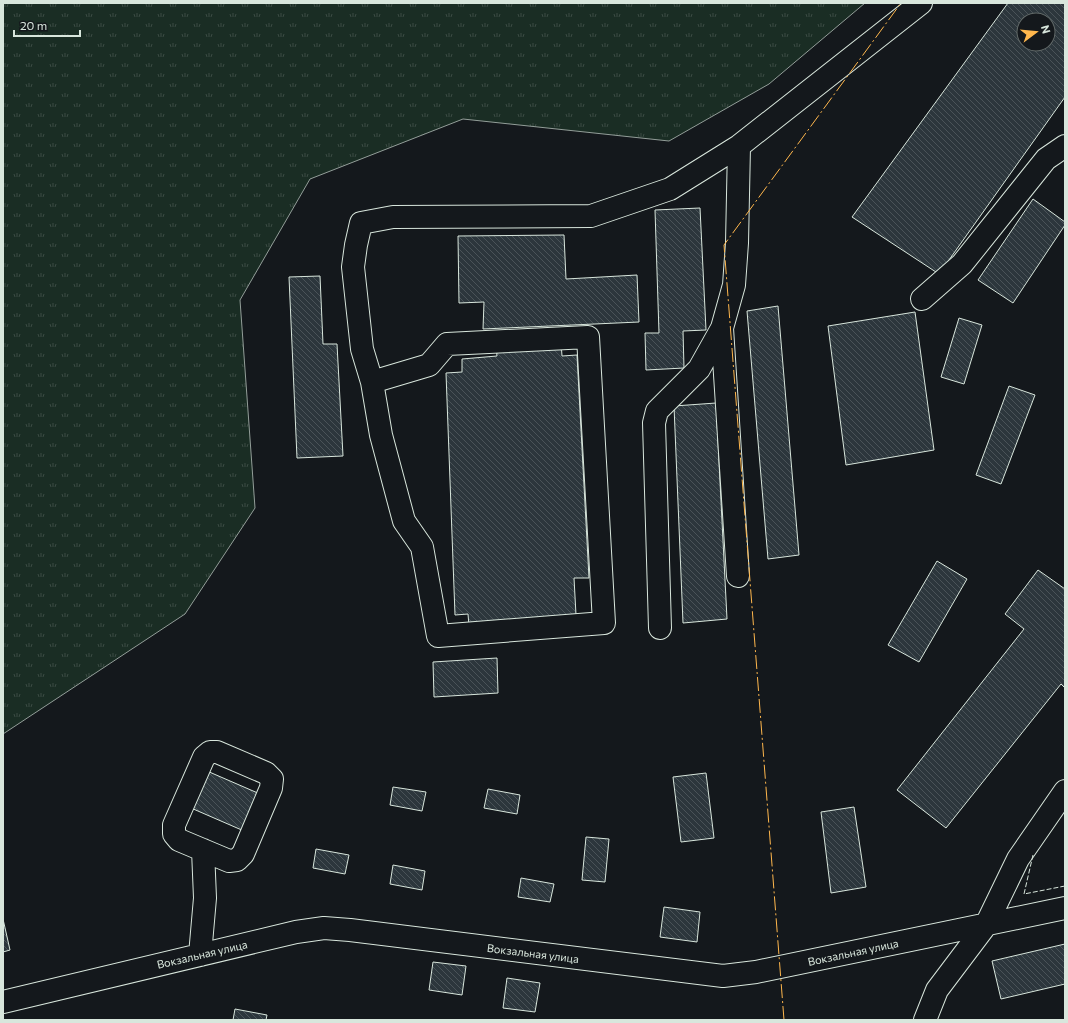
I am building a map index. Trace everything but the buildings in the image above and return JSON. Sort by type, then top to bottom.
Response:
[{"type":"street","points":[[372,382],[429,365],[447,344],[588,337],[604,623],[438,636],[422,547],[404,521],[381,435],[372,382],[362,349],[353,267],[356,245],[362,223],[393,217],[591,216],[670,189],[739,146],[921,3]]},
{"type":"street","points":[[660,628],[654,423],[658,411],[699,369],[722,328],[734,285],[737,243],[739,146]]},
{"type":"street","points":[[922,299],[962,264],[1046,159],[1065,146]]},
{"type":"street","points":[[722,328],[738,576]]},
{"type":"street","points":[[210,752],[217,752],[266,773],[272,779],[272,788],[243,854],[237,860],[229,861],[203,850],[179,840],[174,834],[174,825],[204,757],[210,752]]},
{"type":"street","points":[[925,1020],[937,990],[986,925],[1018,859],[1065,791]]},
{"type":"street","points":[[200,955],[205,898],[203,850]]},
{"type":"street","name":"Вокзальная улица","points":[[3,1002],[296,932],[324,928],[723,976],[756,972],[1065,908]]},
{"type":"green space","points":[[3,3],[865,3],[769,84],[669,141],[463,119],[310,179],[240,300],[255,508],[185,614],[3,734]]},
{"type":"fence","points":[[1033,855],[1024,894],[1065,886]]},
{"type":"power","points":[[784,1020],[724,245],[901,3]]}]
